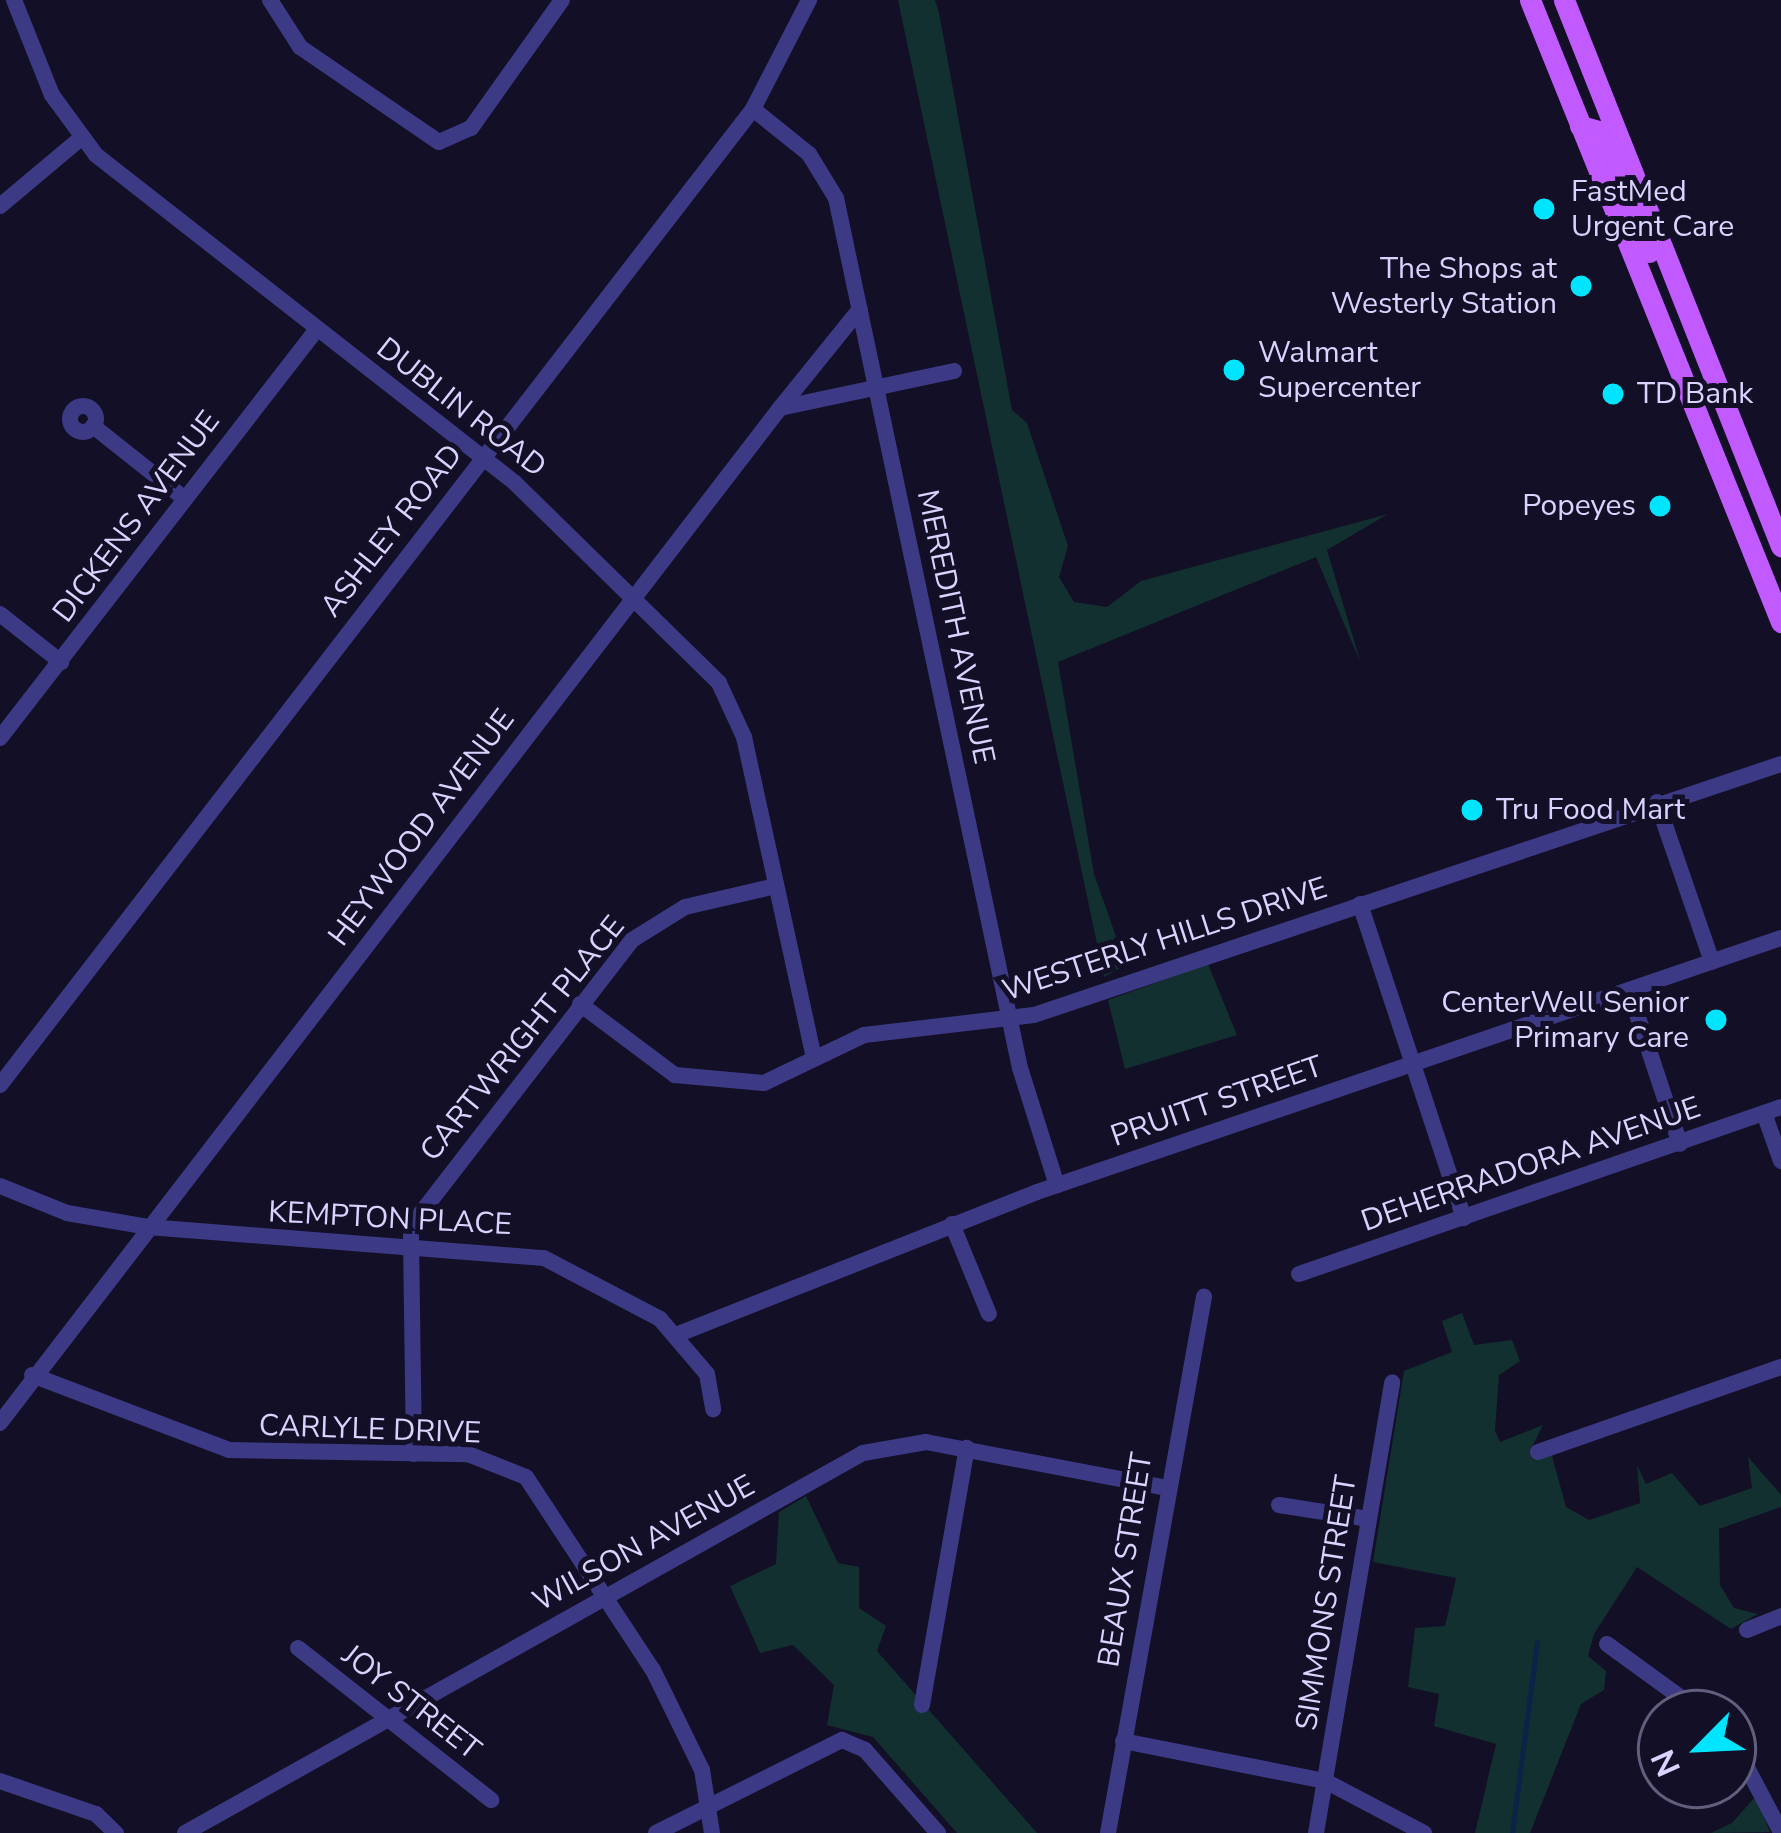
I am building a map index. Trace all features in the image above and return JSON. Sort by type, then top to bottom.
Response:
[{"type":"main road","points":[[1530,0],[1781,622]]},
{"type":"main road","points":[[1564,0],[1678,289],[1774,508],[1781,546]]},
{"type":"main road","points":[[1580,126],[1598,131],[1654,264],[1678,289]]},
{"type":"main road","points":[[1688,395],[1705,404],[1750,506],[1774,508]]},
{"type":"street","name":"DUBLIN ROAD","points":[[14,0],[81,138],[483,457],[630,603],[703,663],[732,705],[814,1058]]},
{"type":"street","points":[[270,0],[300,46],[439,142],[471,128],[562,0]]},
{"type":"street","name":"ASHLEY ROAD","points":[[0,1084],[753,110],[809,0]]},
{"type":"street","name":"MEREDITH AVENUE","points":[[753,110],[827,178],[860,309],[1011,1022],[1057,1185]]},
{"type":"street","points":[[0,206],[81,138]]},
{"type":"street","name":"HEYWOOD AVENUE","points":[[0,1423],[32,1375],[860,309]]},
{"type":"street","name":"DICKENS AVENUE","points":[[0,738],[317,329]]},
{"type":"street","points":[[780,408],[954,371]]},
{"type":"street","points":[[94,427],[185,499]]},
{"type":"street","points":[[0,614],[61,662]]},
{"type":"street","name":"WESTERLY HILLS DRIVE","points":[[580,1004],[692,1082],[764,1083],[878,1032],[1011,1022],[1781,764]]},
{"type":"street","points":[[1657,802],[1712,962]]},
{"type":"street","name":"CARTWRIGHT PLACE","points":[[414,1454],[407,1249],[411,1226],[580,1004],[662,918],[776,886]]},
{"type":"street","points":[[1360,904],[1464,1218]]},
{"type":"street","name":"PRUITT STREET","points":[[676,1335],[1057,1185],[1781,938]]},
{"type":"street","points":[[1629,991],[1680,1144]]},
{"type":"street","points":[[1773,1110],[1781,1161]]},
{"type":"street","name":"DEHERRADORA AVENUE","points":[[1299,1274],[1773,1110]]},
{"type":"street","name":"KEMPTON PLACE","points":[[0,1186],[67,1214],[148,1227],[544,1258],[622,1292],[676,1335],[707,1374],[713,1408]]},
{"type":"street","points":[[952,1224],[989,1314]]},
{"type":"street","name":"BEAUX STREET","points":[[1108,1833],[1163,1487],[1204,1297]]},
{"type":"street","points":[[1538,1453],[1781,1367]]},
{"type":"street","name":"CARLYLE DRIVE","points":[[32,1375],[229,1450],[468,1454],[526,1477],[608,1595],[692,1746],[712,1833]]},
{"type":"street","name":"SIMMONS STREET","points":[[1316,1833],[1392,1382]]},
{"type":"street","name":"WILSON AVENUE","points":[[184,1833],[863,1453],[905,1443],[967,1448],[1163,1487]]},
{"type":"street","points":[[922,1705],[967,1448]]},
{"type":"street","points":[[1279,1505],[1369,1519]]},
{"type":"street","points":[[1747,1630],[1781,1616]]},
{"type":"street","points":[[1607,1645],[1668,1689]]},
{"type":"street","name":"JOY STREET","points":[[298,1648],[491,1800]]},
{"type":"street","points":[[656,1833],[842,1740],[865,1750],[938,1833]]},
{"type":"street","points":[[1123,1741],[1325,1781],[1424,1833]]},
{"type":"street","points":[[0,1781],[95,1814],[116,1833]]},
{"type":"street","points":[[1757,1786],[1781,1832]]},
{"type":"green space","points":[[898,0],[935,0],[939,13],[1012,410],[1027,423],[1068,546],[1059,577],[1074,602],[1107,607],[1141,581],[1388,514],[1327,550],[1361,664],[1316,557],[1058,662],[1094,874],[1126,965],[1104,977]]},
{"type":"green space","points":[[1208,964],[1237,1035],[1125,1069],[1108,1000]]},
{"type":"green space","points":[[1462,1313],[1474,1345],[1512,1340],[1520,1361],[1499,1375],[1495,1431],[1500,1442],[1543,1425],[1532,1447],[1552,1456],[1566,1507],[1589,1520],[1640,1503],[1637,1465],[1646,1484],[1672,1473],[1700,1506],[1752,1488],[1748,1457],[1781,1495],[1781,1507],[1719,1529],[1720,1585],[1734,1608],[1758,1614],[1731,1629],[1637,1567],[1594,1634],[1588,1656],[1606,1671],[1604,1690],[1581,1704],[1530,1833],[1475,1833],[1496,1744],[1434,1726],[1439,1694],[1408,1687],[1415,1628],[1445,1626],[1456,1578],[1373,1562],[1404,1371],[1452,1352],[1442,1321]]},
{"type":"green space","points":[[806,1496],[838,1563],[859,1567],[859,1608],[886,1626],[877,1651],[1037,1833],[957,1833],[873,1737],[827,1725],[834,1685],[793,1645],[760,1653],[730,1586],[776,1564],[779,1512]]},
{"type":"green space","points":[[1757,1799],[1770,1832],[1711,1833],[1732,1823],[1744,1809],[1757,1809]]},
{"type":"waterway","points":[[1512,1833],[1537,1643]]},
{"type":"place","name":"FastMed Urgent Care","points":[[1544,209]]},
{"type":"place","name":"The Shops at Westerly Station","points":[[1581,286]]},
{"type":"place","name":"Walmart Supercenter","points":[[1234,370]]},
{"type":"place","name":"TD Bank","points":[[1613,394]]},
{"type":"place","name":"Popeyes","points":[[1660,506]]},
{"type":"place","name":"Tru Food Mart","points":[[1472,810]]},
{"type":"place","name":"CenterWell Senior Primary Care","points":[[1716,1020]]}]
